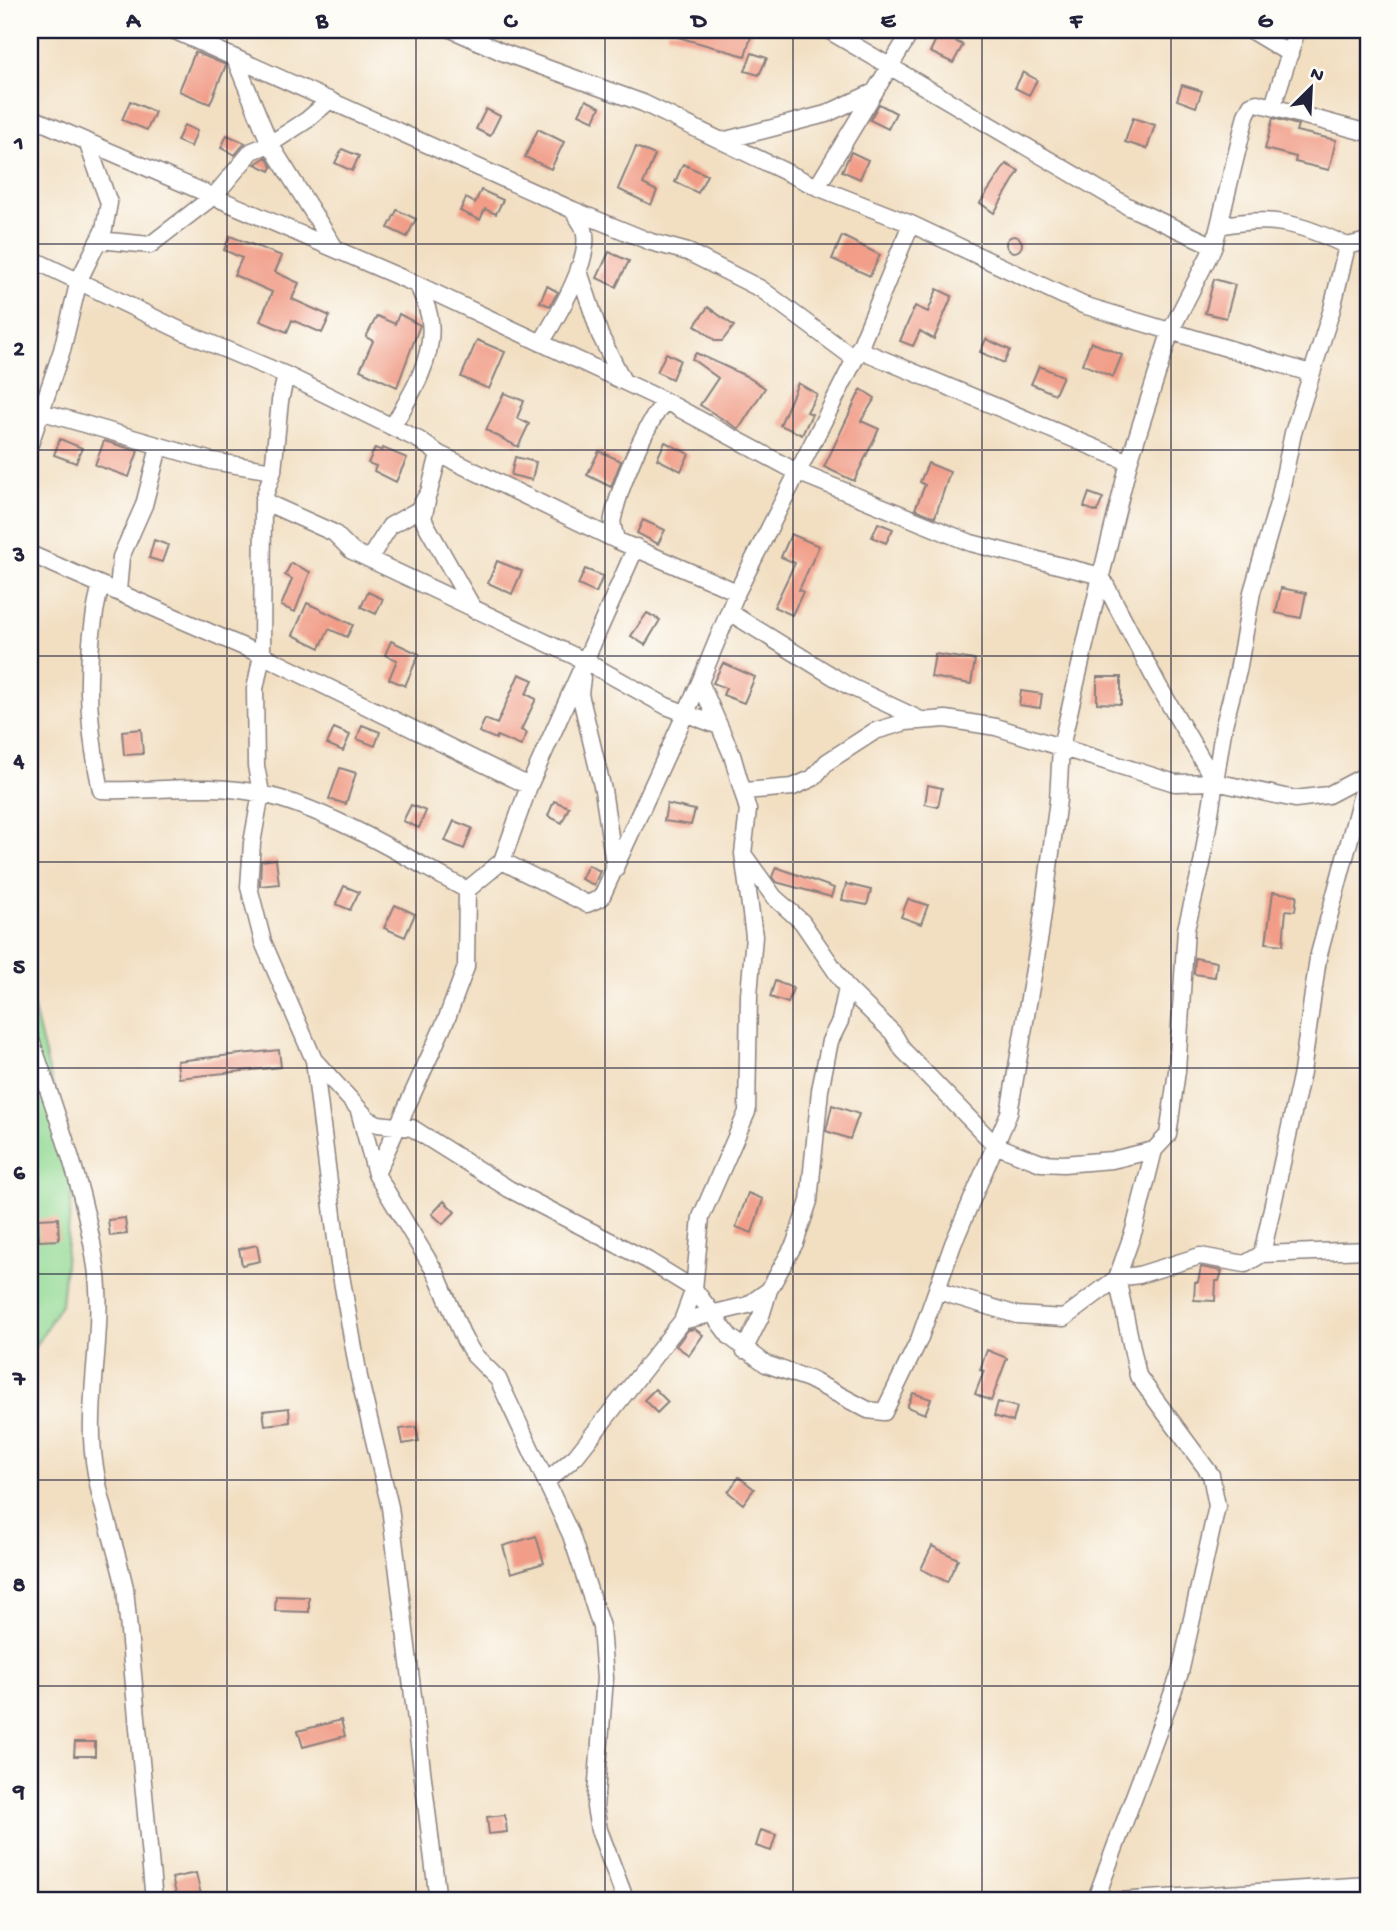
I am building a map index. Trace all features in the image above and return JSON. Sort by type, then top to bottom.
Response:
[{"type":"street","points":[[173,30],[573,210],[651,242],[688,252],[761,289],[856,354],[1129,462]]},
{"type":"street","points":[[453,30],[502,52],[643,103],[817,187],[911,223],[1083,304],[1310,373]]},
{"type":"street","points":[[828,30],[1129,207],[1214,246]]},
{"type":"street","points":[[817,187],[912,30]]},
{"type":"street","points":[[1250,30],[1290,54]]},
{"type":"street","points":[[1273,106],[1297,30]]},
{"type":"street","points":[[235,60],[270,144],[336,249]]},
{"type":"street","points":[[722,141],[826,114],[874,92]]},
{"type":"street","points":[[99,240],[150,245],[215,195],[252,151],[270,144],[307,120],[330,100]]},
{"type":"street","points":[[314,1060],[358,1109],[378,1124],[412,1128],[509,1189],[620,1245],[694,1289],[744,1350],[766,1364],[809,1378],[868,1410],[884,1412],[938,1291],[953,1244],[1009,1113],[1040,935],[1058,800],[1061,747],[1101,576],[1129,462],[1171,330],[1214,246],[1246,115],[1251,105],[1257,103],[1368,133]]},
{"type":"street","points":[[30,117],[418,285],[665,401],[795,471],[971,543],[1101,576],[1158,685],[1214,782]]},
{"type":"street","points":[[30,444],[43,412],[79,280],[99,240],[109,203],[87,142]]},
{"type":"street","points":[[541,343],[561,311],[583,254],[585,230],[573,210]]},
{"type":"street","points":[[1220,226],[1255,218],[1285,223],[1347,246],[1368,241]]},
{"type":"street","points":[[502,861],[587,904],[601,898],[700,682],[737,592],[795,471],[856,354],[911,223]]},
{"type":"street","points":[[1095,1901],[1180,1673],[1217,1506],[1211,1475],[1138,1376],[1117,1278],[1134,1230],[1154,1150],[1168,1135],[1178,1071],[1186,929],[1202,863],[1214,782],[1252,592],[1279,500],[1293,433],[1332,309],[1347,246]]},
{"type":"street","points":[[30,258],[186,333],[286,375],[392,427],[439,454],[617,540],[737,592]]},
{"type":"street","points":[[578,268],[600,335],[624,381]]},
{"type":"street","points":[[392,427],[412,394],[426,358],[430,317],[418,285]]},
{"type":"street","points":[[286,375],[280,401],[273,471],[263,501],[262,654],[255,689],[256,766],[261,793],[252,843],[249,887],[262,942],[314,1060],[339,1264],[359,1377],[390,1507],[438,1901]]},
{"type":"street","points":[[617,540],[612,521],[636,451],[652,417],[665,401]]},
{"type":"street","points":[[43,412],[212,461],[273,471]]},
{"type":"street","points":[[118,591],[121,557],[144,505],[159,447]]},
{"type":"street","points":[[439,454],[423,520],[474,610]]},
{"type":"street","points":[[369,559],[390,526],[418,510],[429,492]]},
{"type":"street","points":[[263,501],[334,533],[352,551],[585,662],[685,715],[719,726]]},
{"type":"street","points":[[376,1174],[466,967],[467,890],[502,861],[529,786],[636,547]]},
{"type":"street","points":[[30,554],[100,587],[118,591],[262,654],[529,786]]},
{"type":"street","points":[[100,587],[89,636],[87,693],[102,790],[160,786],[261,793],[295,804],[385,845],[467,890]]},
{"type":"street","points":[[729,612],[847,685],[924,721]]},
{"type":"street","points":[[585,662],[580,694],[603,790],[615,870]]},
{"type":"street","points":[[548,1480],[576,1456],[682,1321],[694,1289],[701,1217],[747,1112],[749,995],[754,936],[743,854],[748,810],[744,792],[700,682]]},
{"type":"street","points":[[744,792],[793,787],[813,778],[827,762],[875,731],[946,719],[996,727],[1175,783],[1214,782],[1295,799],[1328,795],[1368,773]]},
{"type":"street","points":[[1262,1254],[1303,1072],[1318,958],[1368,773]]},
{"type":"street","points":[[743,854],[774,897],[802,922],[847,988],[893,1033],[903,1050],[995,1145],[1041,1163],[1063,1164],[1112,1160],[1154,1150]]},
{"type":"street","points":[[744,1350],[761,1316],[769,1290],[795,1243],[809,1201],[820,1090],[830,1041],[840,1021],[847,988]]},
{"type":"street","points":[[30,1037],[85,1198],[96,1269],[100,1316],[93,1385],[94,1465],[98,1494],[125,1588],[154,1901]]},
{"type":"street","points":[[358,1109],[376,1174],[438,1275],[464,1339],[474,1355],[498,1380],[548,1480],[571,1535],[601,1628],[605,1678],[595,1807],[599,1830],[626,1901]]},
{"type":"street","points":[[938,1291],[1017,1315],[1065,1318],[1117,1278],[1139,1275],[1200,1256],[1245,1264],[1262,1254],[1368,1250]]},
{"type":"street","points":[[682,1321],[748,1305],[769,1290]]},
{"type":"street","points":[[1118,1901],[1368,1885]]},
{"type":"green space","points":[[30,994],[74,1172],[61,1304],[30,1355]]},
{"type":"building","points":[[667,30],[753,30],[745,56],[667,34]]},
{"type":"building","points":[[939,33],[963,45],[953,63],[930,52]]},
{"type":"building","points":[[195,52],[226,65],[210,104],[179,91]]},
{"type":"building","points":[[752,53],[767,58],[759,75],[745,71]]},
{"type":"building","points":[[1023,72],[1037,80],[1029,95],[1015,88]]},
{"type":"building","points":[[1182,85],[1202,91],[1196,107],[1177,100]]},
{"type":"building","points":[[586,100],[600,107],[594,121],[579,114]]},
{"type":"building","points":[[130,101],[155,112],[147,130],[122,120]]},
{"type":"building","points":[[879,104],[896,113],[888,129],[870,120]]},
{"type":"building","points":[[486,109],[500,116],[490,136],[476,129]]},
{"type":"building","points":[[1133,118],[1155,125],[1147,149],[1125,142]]},
{"type":"building","points":[[1273,118],[1298,125],[1296,131],[1336,140],[1329,170],[1295,162],[1296,157],[1265,149]]},
{"type":"building","points":[[184,125],[197,131],[191,147],[177,141]]},
{"type":"building","points":[[538,129],[564,142],[551,169],[525,157]]},
{"type":"building","points":[[227,135],[245,143],[235,155],[221,148]]},
{"type":"building","points":[[636,147],[655,155],[643,184],[657,191],[651,205],[618,189]]},
{"type":"building","points":[[342,149],[359,156],[352,171],[335,163]]},
{"type":"building","points":[[851,152],[868,160],[860,179],[842,171]]},
{"type":"building","points":[[266,157],[272,167],[270,171],[255,164]]},
{"type":"building","points":[[683,164],[707,175],[698,193],[675,182]]},
{"type":"building","points":[[1006,164],[1019,171],[994,213],[980,203]]},
{"type":"building","points":[[481,190],[503,200],[496,214],[485,209],[480,220],[460,211],[466,198],[475,203]]},
{"type":"building","points":[[397,210],[416,219],[407,237],[388,228]]},
{"type":"building","points":[[230,236],[282,256],[275,272],[299,283],[292,299],[330,316],[322,333],[292,320],[287,332],[260,321],[272,292],[234,275],[242,258],[224,250]]},
{"type":"building","points":[[842,236],[880,255],[870,276],[832,259]]},
{"type":"building","points":[[1011,236],[1017,236],[1022,244],[1020,250],[1011,252],[1006,247],[1006,241]]},
{"type":"building","points":[[609,252],[629,261],[616,287],[597,278]]},
{"type":"building","points":[[1214,279],[1235,285],[1226,318],[1205,313]]},
{"type":"building","points":[[547,286],[558,292],[550,306],[540,302]]},
{"type":"building","points":[[937,289],[952,296],[934,339],[920,331],[913,346],[900,341],[915,306],[928,312]]},
{"type":"building","points":[[708,307],[734,326],[722,341],[716,341],[695,325]]},
{"type":"building","points":[[399,314],[420,325],[397,387],[360,370],[373,341],[366,337],[377,316],[395,324]]},
{"type":"building","points":[[986,339],[1010,350],[1004,363],[980,352]]},
{"type":"building","points":[[477,340],[505,352],[489,389],[461,377]]},
{"type":"building","points":[[1091,342],[1122,355],[1113,377],[1082,364]]},
{"type":"building","points":[[666,353],[680,360],[672,379],[657,372]]},
{"type":"building","points":[[696,353],[746,376],[765,388],[739,429],[700,405],[718,378],[692,359]]},
{"type":"building","points":[[1039,366],[1063,376],[1055,394],[1031,384]]},
{"type":"building","points":[[798,383],[817,394],[807,412],[812,414],[802,435],[780,425]]},
{"type":"building","points":[[861,389],[875,398],[861,421],[879,429],[854,481],[824,467]]},
{"type":"building","points":[[504,393],[524,401],[517,418],[529,424],[518,447],[486,430]]},
{"type":"building","points":[[60,439],[82,448],[76,463],[54,455]]},
{"type":"building","points":[[104,441],[138,451],[129,477],[95,465]]},
{"type":"building","points":[[665,442],[689,454],[681,471],[657,459]]},
{"type":"building","points":[[375,448],[382,451],[383,448],[407,458],[396,482],[374,471],[376,466],[368,463]]},
{"type":"building","points":[[599,451],[621,461],[611,487],[587,475]]},
{"type":"building","points":[[515,457],[536,462],[532,480],[511,475]]},
{"type":"building","points":[[928,463],[950,472],[935,517],[915,509],[925,485],[920,482]]},
{"type":"building","points":[[1089,493],[1103,498],[1097,512],[1084,507]]},
{"type":"building","points":[[643,520],[665,530],[658,544],[637,533]]},
{"type":"building","points":[[878,523],[893,529],[886,543],[872,537]]},
{"type":"building","points":[[791,534],[819,546],[799,590],[803,592],[792,615],[774,607],[795,563],[781,557]]},
{"type":"building","points":[[154,540],[168,545],[162,562],[149,558]]},
{"type":"building","points":[[497,561],[522,571],[512,594],[488,583]]},
{"type":"building","points":[[291,563],[310,572],[295,612],[281,606],[292,579],[285,575]]},
{"type":"building","points":[[585,569],[603,576],[596,593],[578,585]]},
{"type":"building","points":[[1281,588],[1306,593],[1301,618],[1276,613]]},
{"type":"building","points":[[368,592],[383,599],[376,614],[361,607]]},
{"type":"building","points":[[307,603],[353,625],[347,637],[329,629],[320,648],[293,635]]},
{"type":"building","points":[[647,613],[660,620],[645,645],[631,636]]},
{"type":"building","points":[[391,641],[419,654],[405,686],[389,679],[397,660],[385,655]]},
{"type":"building","points":[[935,654],[975,660],[971,684],[931,677]]},
{"type":"building","points":[[723,663],[755,677],[744,703],[723,695],[726,688],[713,683]]},
{"type":"building","points":[[519,674],[533,680],[526,694],[536,699],[521,730],[527,733],[521,746],[479,732],[485,719],[497,724]]},
{"type":"building","points":[[1097,677],[1121,677],[1121,704],[1097,703]]},
{"type":"building","points":[[1021,691],[1042,694],[1040,708],[1019,705]]},
{"type":"building","points":[[362,725],[380,732],[375,746],[357,739]]},
{"type":"building","points":[[334,728],[350,735],[343,751],[327,744]]},
{"type":"building","points":[[141,729],[143,754],[124,755],[122,731]]},
{"type":"building","points":[[340,768],[356,773],[346,804],[329,799]]},
{"type":"building","points":[[928,785],[942,788],[938,807],[925,804]]},
{"type":"building","points":[[554,801],[569,807],[562,823],[548,816]]},
{"type":"building","points":[[667,804],[695,810],[691,825],[664,821]]},
{"type":"building","points":[[411,805],[426,811],[419,828],[403,821]]},
{"type":"building","points":[[454,821],[472,828],[464,849],[445,841]]},
{"type":"building","points":[[276,859],[279,884],[260,886],[261,861]]},
{"type":"building","points":[[588,865],[600,871],[594,885],[581,879]]},
{"type":"building","points":[[776,867],[834,888],[831,897],[776,882],[772,877]]},
{"type":"building","points":[[846,884],[871,890],[867,905],[842,900]]},
{"type":"building","points":[[344,886],[359,892],[350,910],[336,904]]},
{"type":"building","points":[[1273,892],[1297,895],[1295,911],[1286,910],[1283,945],[1266,943]]},
{"type":"building","points":[[908,899],[928,905],[921,924],[901,917]]},
{"type":"building","points":[[395,905],[415,914],[405,937],[384,928]]},
{"type":"building","points":[[1195,958],[1217,962],[1215,977],[1194,974]]},
{"type":"building","points":[[775,981],[793,988],[788,1003],[770,997]]},
{"type":"building","points":[[279,1050],[281,1067],[179,1078],[177,1061]]},
{"type":"building","points":[[832,1105],[859,1114],[850,1139],[826,1131]]},
{"type":"building","points":[[748,1193],[763,1199],[752,1233],[736,1227]]},
{"type":"building","points":[[444,1201],[455,1212],[443,1224],[432,1214]]},
{"type":"building","points":[[58,1218],[59,1240],[39,1241],[38,1219]]},
{"type":"building","points":[[125,1218],[127,1234],[110,1236],[108,1220]]},
{"type":"building","points":[[257,1245],[260,1261],[242,1265],[239,1249]]},
{"type":"building","points":[[1201,1267],[1222,1271],[1219,1281],[1216,1281],[1215,1301],[1194,1300],[1195,1282],[1198,1282]]},
{"type":"building","points":[[695,1329],[703,1335],[689,1355],[676,1346],[688,1330]]},
{"type":"building","points":[[987,1350],[1007,1358],[991,1401],[975,1394],[984,1371],[980,1370]]},
{"type":"building","points":[[655,1389],[668,1402],[657,1413],[644,1400]]},
{"type":"building","points":[[913,1393],[931,1399],[925,1414],[907,1407]]},
{"type":"building","points":[[998,1402],[1017,1407],[1013,1422],[994,1416]]},
{"type":"building","points":[[289,1408],[290,1422],[265,1425],[263,1411]]},
{"type":"building","points":[[416,1427],[419,1441],[403,1444],[400,1429]]},
{"type":"building","points":[[739,1477],[754,1489],[743,1504],[728,1492]]},
{"type":"building","points":[[536,1536],[544,1563],[511,1573],[503,1546]]},
{"type":"building","points":[[932,1546],[958,1559],[947,1582],[921,1569]]},
{"type":"building","points":[[276,1596],[309,1597],[309,1612],[275,1611]]},
{"type":"building","points":[[341,1720],[345,1736],[303,1747],[298,1731]]},
{"type":"building","points":[[75,1742],[95,1742],[95,1756],[74,1756]]},
{"type":"building","points":[[505,1815],[507,1832],[489,1834],[487,1817]]},
{"type":"building","points":[[761,1830],[776,1835],[771,1851],[756,1846]]},
{"type":"building","points":[[196,1873],[202,1899],[178,1901],[172,1878]]}]
